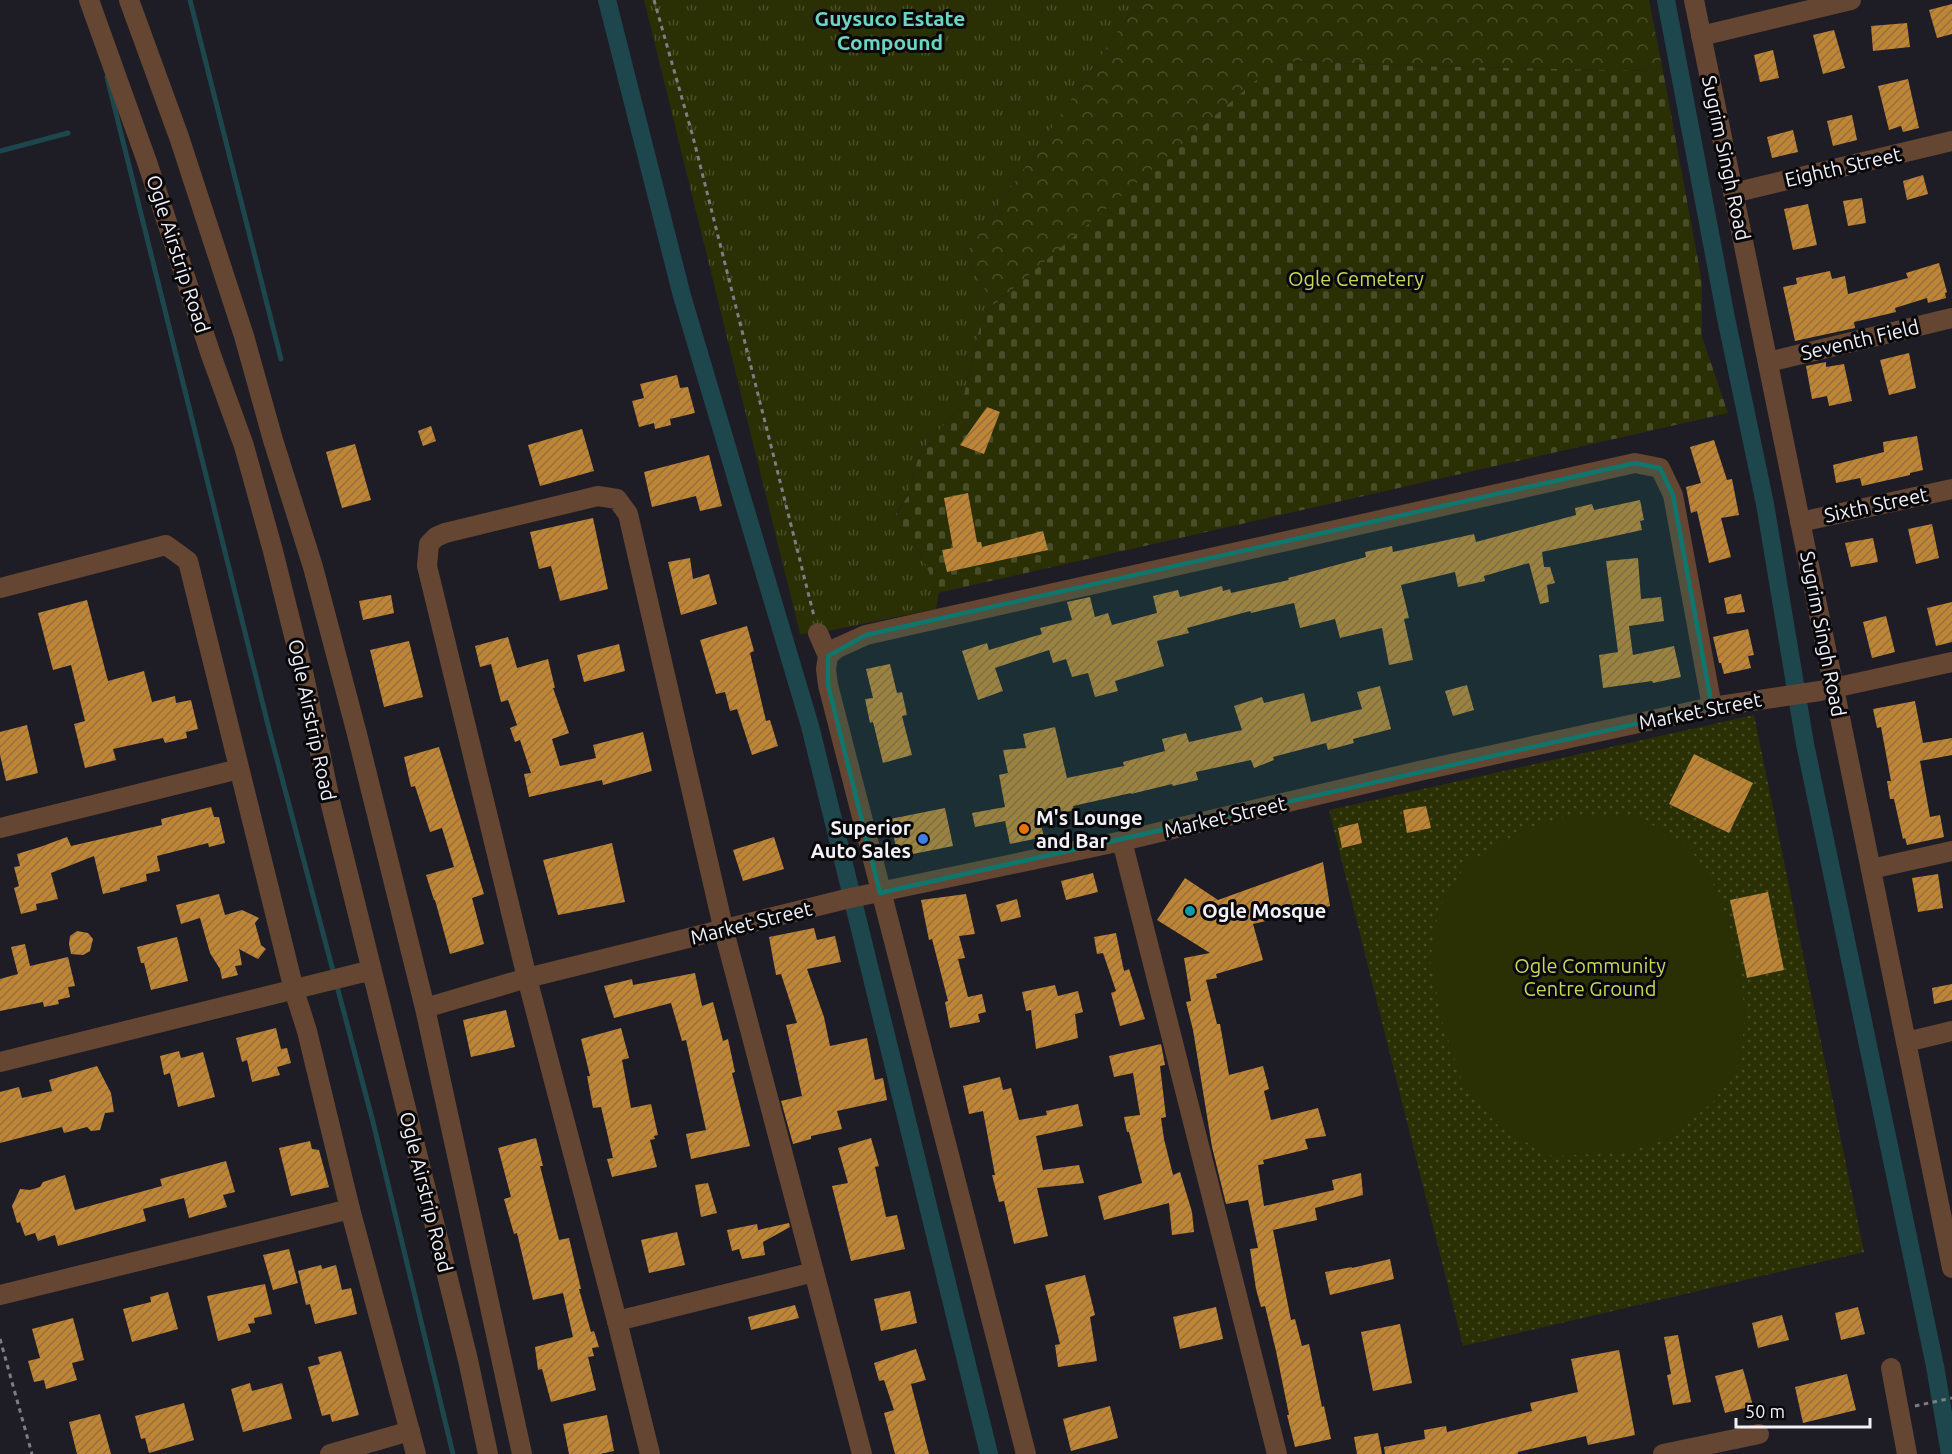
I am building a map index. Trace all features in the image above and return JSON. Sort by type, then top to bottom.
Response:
[{"type":"street","name":"Ogle Airstrip Road","points":[[89,0],[244,446],[273,550],[304,676],[366,973],[468,1360],[488,1454]]},
{"type":"street","name":"Ogle Airstrip Road","points":[[129,0],[179,137],[244,336],[273,440],[313,567],[425,1008],[522,1454]]},
{"type":"street","name":"Sugrim Singh Road","points":[[1694,0],[1800,522],[1827,689],[1871,869],[1906,1042],[1947,1215],[1952,1268]]},
{"type":"street","points":[[1701,36],[1851,0]]},
{"type":"street","name":"Eighth Street","points":[[1733,193],[1952,141]]},
{"type":"street","name":"Seventh Field","points":[[1768,362],[1952,318]]},
{"type":"street","points":[[828,656],[837,648],[866,634],[1635,463],[1660,468],[1673,495],[1712,707]]},
{"type":"street","name":"Sixth Street","points":[[1800,522],[1952,489]]},
{"type":"street","points":[[650,1454],[527,978],[427,566],[429,544],[436,537],[445,533],[598,496],[617,499],[628,514],[724,931],[862,1454]]},
{"type":"street","points":[[0,588],[166,545],[188,561],[294,990],[416,1454]]},
{"type":"street","points":[[818,633],[828,656],[826,669],[828,685],[875,894],[1026,1454]]},
{"type":"street","name":"Market Street","points":[[425,1008],[527,978],[846,899],[1122,841],[1419,771],[1712,707],[1827,689],[1952,662]]},
{"type":"street","points":[[0,828],[239,769]]},
{"type":"street","points":[[1122,841],[1277,1454]]},
{"type":"street","points":[[1871,869],[1952,851]]},
{"type":"street","points":[[0,1062],[366,973]]},
{"type":"street","points":[[1906,1042],[1952,1031]]},
{"type":"street","points":[[0,1295],[350,1209]]},
{"type":"street","points":[[617,1321],[814,1272]]},
{"type":"street","points":[[1891,1368],[1907,1454]]},
{"type":"street","points":[[330,1454],[411,1431]]},
{"type":"street","points":[[1663,1454],[1760,1434]]},
{"type":"path","points":[[654,0],[693,137],[818,633]]},
{"type":"path","points":[[0,1339],[32,1454]]},
{"type":"path","points":[[1899,1410],[1952,1398]]},
{"type":"highlighted area","points":[[1635,463],[1660,468],[1673,495],[1712,707],[880,893],[828,685],[828,656],[866,635]]},
{"type":"green space","points":[[644,0],[1139,0],[965,255],[994,305],[982,317],[963,399],[956,412],[921,451],[908,496],[893,517],[931,572],[938,590],[936,609],[818,633],[800,634]]},
{"type":"green space","points":[[1139,0],[1649,0],[1663,71],[1404,66],[1294,61],[1276,66],[994,305],[965,255]]},
{"type":"green space","name":"Ogle Cemetery","points":[[1294,61],[1404,66],[1663,71],[1702,282],[1702,337],[1728,413],[938,593],[921,554],[893,518],[908,496],[921,451],[956,412],[963,399],[982,317],[1260,77],[1276,66]]},
{"type":"green space","name":"Ogle Community Centre Ground","points":[[1754,715],[1864,1252],[1463,1346],[1329,810]]},
{"type":"green space","points":[[1577,814],[1636,816],[1687,844],[1720,895],[1737,959],[1745,1010],[1741,1061],[1714,1101],[1670,1138],[1621,1153],[1552,1156],[1500,1128],[1463,1084],[1443,1025],[1430,960],[1439,908],[1467,863],[1523,830]]},
{"type":"building","points":[[1952,4],[1952,34],[1937,38],[1929,10]]},
{"type":"building","points":[[1907,23],[1910,47],[1873,51],[1871,26]]},
{"type":"building","points":[[1834,30],[1845,68],[1823,74],[1813,35]]},
{"type":"building","points":[[1773,50],[1779,78],[1760,82],[1754,55]]},
{"type":"building","points":[[1908,79],[1919,128],[1903,132],[1901,126],[1889,130],[1878,86]]},
{"type":"building","points":[[1852,115],[1857,140],[1833,146],[1827,121]]},
{"type":"building","points":[[1793,130],[1798,152],[1772,158],[1767,137]]},
{"type":"building","points":[[1923,175],[1928,194],[1907,200],[1903,181]]},
{"type":"building","points":[[1862,198],[1866,223],[1848,226],[1843,201]]},
{"type":"building","points":[[1808,204],[1817,245],[1793,250],[1784,209]]},
{"type":"building","points":[[1939,263],[1947,292],[1945,293],[1946,298],[1928,303],[1927,298],[1895,308],[1896,312],[1854,322],[1855,328],[1795,341],[1783,287],[1797,284],[1796,278],[1830,271],[1832,279],[1845,276],[1848,294],[1908,278],[1906,273]]},
{"type":"building","points":[[1909,353],[1916,388],[1889,395],[1880,360]]},
{"type":"building","points":[[1826,362],[1826,367],[1844,364],[1852,401],[1829,406],[1827,396],[1812,399],[1806,366]]},
{"type":"building","points":[[677,375],[680,388],[688,387],[695,413],[670,419],[671,425],[655,429],[654,423],[639,427],[632,401],[644,398],[640,384]]},
{"type":"building","points":[[987,407],[1000,412],[984,454],[960,445]]},
{"type":"building","points":[[431,426],[436,441],[423,446],[418,431]]},
{"type":"building","points":[[582,429],[594,471],[540,486],[528,445]]},
{"type":"building","points":[[1917,436],[1923,470],[1862,486],[1860,478],[1836,483],[1833,465],[1884,452],[1883,442]]},
{"type":"building","points":[[1714,440],[1727,480],[1732,479],[1739,515],[1721,518],[1731,557],[1709,563],[1697,511],[1691,513],[1686,487],[1701,483],[1690,447]]},
{"type":"building","points":[[355,444],[371,500],[342,508],[326,452]]},
{"type":"building","points":[[709,455],[722,506],[700,511],[696,496],[652,507],[644,472]]},
{"type":"building","points":[[968,493],[977,542],[981,542],[982,547],[1043,531],[1048,550],[947,572],[942,550],[953,548],[944,498]]},
{"type":"building","points":[[1640,500],[1644,520],[1640,521],[1642,530],[1542,552],[1544,567],[1550,567],[1555,583],[1547,585],[1549,602],[1540,604],[1529,563],[1484,576],[1485,581],[1458,587],[1455,572],[1401,585],[1409,618],[1404,619],[1413,660],[1389,665],[1382,628],[1340,638],[1335,619],[1300,628],[1294,603],[1251,613],[1250,611],[1187,628],[1189,633],[1157,641],[1164,666],[1115,681],[1118,691],[1095,697],[1088,673],[1072,677],[1066,659],[1053,663],[1049,650],[995,668],[1003,691],[978,700],[962,651],[987,643],[989,650],[1042,634],[1040,628],[1072,620],[1067,602],[1090,597],[1095,617],[1108,613],[1112,625],[1157,613],[1153,596],[1178,590],[1180,597],[1222,586],[1223,591],[1230,589],[1231,593],[1289,580],[1288,578],[1366,557],[1365,552],[1392,546],[1393,552],[1474,534],[1476,542],[1576,515],[1575,508],[1592,504],[1594,510]]},
{"type":"building","points":[[593,518],[608,589],[560,601],[551,566],[539,569],[530,532]]},
{"type":"building","points":[[1932,524],[1939,558],[1916,564],[1908,529]]},
{"type":"building","points":[[1873,538],[1878,562],[1851,567],[1845,543]]},
{"type":"building","points":[[690,558],[693,579],[709,574],[717,604],[681,615],[668,562]]},
{"type":"building","points":[[1638,558],[1641,599],[1661,597],[1664,621],[1629,626],[1633,655],[1674,646],[1681,677],[1653,683],[1652,681],[1603,688],[1599,655],[1618,652],[1606,561]]},
{"type":"building","points":[[1741,594],[1745,612],[1727,614],[1724,598]]},
{"type":"building","points":[[391,595],[394,613],[363,620],[359,601]]},
{"type":"building","points":[[87,600],[108,681],[144,671],[152,702],[175,696],[176,703],[191,700],[198,729],[186,732],[187,738],[165,743],[163,738],[113,749],[116,760],[85,768],[74,724],[85,721],[71,665],[53,670],[38,613]]},
{"type":"building","points":[[1952,602],[1952,642],[1936,646],[1927,608]]},
{"type":"building","points":[[1886,616],[1895,652],[1872,658],[1863,622]]},
{"type":"building","points":[[747,626],[754,651],[750,653],[766,721],[770,720],[778,746],[752,755],[737,709],[730,711],[725,692],[716,694],[700,640]]},
{"type":"building","points":[[1748,629],[1754,655],[1748,656],[1751,668],[1724,674],[1713,637]]},
{"type":"building","points":[[508,637],[517,668],[548,659],[555,688],[553,688],[569,733],[552,739],[560,766],[596,758],[593,745],[643,732],[652,771],[603,785],[602,780],[529,797],[524,774],[531,773],[520,740],[515,742],[510,728],[517,725],[508,700],[501,702],[491,664],[480,667],[475,646]]},
{"type":"building","points":[[409,641],[423,697],[384,707],[370,650]]},
{"type":"building","points":[[619,644],[625,671],[584,682],[577,655]]},
{"type":"building","points":[[890,664],[897,693],[902,692],[907,715],[902,716],[912,755],[883,763],[865,699],[873,698],[866,669]]},
{"type":"building","points":[[1467,685],[1474,710],[1453,716],[1445,691]]},
{"type":"building","points":[[1380,686],[1391,729],[1353,739],[1354,743],[1328,750],[1326,743],[1273,757],[1274,760],[1254,768],[1251,760],[1196,772],[1198,780],[1073,806],[1074,810],[1040,820],[1044,837],[1010,844],[1005,821],[975,827],[972,813],[1005,807],[999,775],[1008,773],[1003,750],[1026,748],[1023,734],[1055,727],[1067,778],[1124,766],[1123,762],[1165,751],[1162,739],[1186,733],[1189,742],[1242,730],[1234,706],[1262,697],[1264,703],[1304,693],[1311,722],[1362,709],[1357,692]]},
{"type":"building","points":[[1915,701],[1923,743],[1952,738],[1952,755],[1920,761],[1930,817],[1940,815],[1944,837],[1907,845],[1905,838],[1903,839],[1894,799],[1890,799],[1887,781],[1891,781],[1881,727],[1877,728],[1873,709]]},
{"type":"building","points":[[27,725],[38,773],[6,781],[0,755],[0,732]]},
{"type":"building","points":[[439,747],[484,894],[472,898],[484,944],[450,954],[426,875],[454,867],[442,828],[430,832],[415,786],[411,787],[404,757]]},
{"type":"building","points":[[1694,754],[1753,783],[1729,833],[1669,804]]},
{"type":"building","points":[[1426,806],[1431,828],[1407,833],[1403,810]]},
{"type":"building","points":[[211,807],[214,817],[219,817],[225,843],[209,847],[208,843],[157,856],[160,871],[146,874],[147,881],[103,894],[94,856],[51,873],[58,899],[36,904],[37,910],[21,914],[14,888],[19,886],[14,867],[20,866],[17,854],[67,837],[71,846],[162,825],[161,819]]},
{"type":"building","name":"Superior Auto Sales","points":[[945,808],[953,846],[898,857],[890,819]]},
{"type":"building","points":[[1358,823],[1362,843],[1342,848],[1338,828]]},
{"type":"building","points":[[774,837],[784,869],[743,881],[733,850]]},
{"type":"building","points":[[612,843],[625,902],[558,915],[543,860]]},
{"type":"building","points":[[1323,862],[1330,906],[1253,924],[1263,960],[1216,974],[1217,978],[1206,980],[1217,1024],[1220,1024],[1229,1075],[1263,1066],[1269,1089],[1264,1091],[1271,1120],[1318,1108],[1326,1136],[1305,1139],[1308,1149],[1263,1160],[1264,1164],[1258,1165],[1264,1206],[1334,1190],[1332,1180],[1361,1173],[1363,1195],[1315,1208],[1317,1220],[1273,1230],[1291,1320],[1295,1319],[1302,1346],[1309,1344],[1331,1439],[1295,1447],[1265,1306],[1261,1307],[1256,1289],[1250,1249],[1258,1248],[1248,1200],[1226,1204],[1212,1147],[1193,1030],[1186,1002],[1191,1001],[1184,958],[1210,953],[1157,920],[1185,878],[1218,900]]},
{"type":"building","points":[[1093,873],[1098,892],[1066,900],[1061,881]]},
{"type":"building","points":[[1938,874],[1943,908],[1918,912],[1912,878]]},
{"type":"building","points":[[1768,892],[1784,970],[1747,978],[1730,900]]},
{"type":"building","points":[[219,894],[225,915],[242,910],[259,918],[255,923],[261,945],[266,949],[258,959],[239,949],[242,965],[235,966],[238,975],[222,979],[220,969],[210,953],[200,918],[181,924],[176,905]]},
{"type":"building","points":[[966,894],[975,934],[959,936],[965,958],[958,959],[968,997],[982,994],[986,1012],[978,1014],[980,1022],[950,1028],[945,1002],[948,1001],[932,939],[929,940],[921,900]]},
{"type":"building","points":[[1017,899],[1021,917],[1001,922],[996,905]]},
{"type":"building","points":[[814,928],[817,940],[835,936],[841,962],[807,969],[824,1017],[830,1046],[867,1038],[875,1080],[883,1078],[887,1100],[837,1111],[842,1129],[811,1136],[811,1139],[793,1144],[781,1101],[802,1096],[786,1025],[797,1023],[781,974],[776,975],[769,937]]},
{"type":"building","points":[[77,931],[88,933],[93,939],[90,951],[83,955],[71,954],[70,936]]},
{"type":"building","points":[[1116,933],[1124,971],[1129,969],[1145,1019],[1120,1026],[1111,993],[1116,991],[1103,953],[1097,954],[1094,937]]},
{"type":"building","points":[[177,937],[188,981],[151,990],[137,947]]},
{"type":"building","points":[[25,944],[30,966],[68,957],[75,986],[68,987],[70,997],[58,1000],[59,1004],[44,1007],[43,1002],[0,1011],[0,979],[18,974],[11,947]]},
{"type":"building","points":[[695,973],[702,1006],[713,1002],[723,1041],[728,1039],[735,1072],[732,1073],[750,1146],[691,1159],[686,1134],[706,1130],[686,1040],[682,1041],[671,1003],[614,1018],[604,986],[632,979],[633,985]]},
{"type":"building","points":[[1952,984],[1952,1000],[1934,1004],[1932,988]]},
{"type":"building","points":[[1055,985],[1058,996],[1078,991],[1083,1012],[1075,1014],[1078,1038],[1036,1049],[1031,1010],[1026,1011],[1022,992]]},
{"type":"building","points":[[506,1010],[515,1047],[471,1057],[463,1020]]},
{"type":"building","points":[[276,1028],[281,1049],[287,1048],[291,1063],[277,1067],[280,1075],[252,1082],[247,1060],[242,1062],[236,1038]]},
{"type":"building","points":[[621,1028],[629,1058],[622,1060],[631,1108],[651,1104],[658,1135],[654,1136],[655,1139],[650,1140],[657,1167],[612,1177],[607,1159],[613,1158],[601,1107],[593,1108],[587,1076],[590,1076],[581,1039]]},
{"type":"building","points":[[1161,1044],[1165,1065],[1160,1066],[1166,1117],[1161,1118],[1164,1139],[1173,1175],[1180,1172],[1192,1212],[1194,1232],[1172,1235],[1169,1203],[1104,1220],[1098,1196],[1142,1183],[1124,1117],[1140,1115],[1133,1073],[1114,1077],[1109,1056]]},
{"type":"building","points":[[179,1051],[181,1058],[203,1052],[215,1097],[178,1107],[170,1073],[164,1075],[160,1056]]},
{"type":"building","points":[[97,1066],[111,1093],[114,1112],[105,1113],[100,1130],[91,1131],[87,1127],[64,1133],[62,1127],[0,1143],[0,1092],[19,1087],[22,1098],[52,1091],[49,1080]]},
{"type":"building","points":[[1000,1077],[1003,1090],[1011,1088],[1019,1120],[1047,1115],[1046,1111],[1078,1104],[1083,1126],[1036,1136],[1043,1170],[1079,1165],[1084,1183],[1037,1188],[1048,1236],[1014,1244],[1004,1201],[999,1202],[992,1175],[995,1175],[983,1111],[969,1114],[963,1086]]},
{"type":"building","points":[[536,1138],[543,1166],[540,1166],[559,1240],[569,1238],[581,1289],[579,1289],[591,1332],[594,1331],[599,1347],[592,1348],[594,1356],[588,1357],[596,1390],[551,1402],[542,1369],[538,1370],[535,1347],[573,1337],[563,1293],[533,1300],[517,1233],[514,1234],[504,1199],[511,1197],[498,1148]]},
{"type":"building","points":[[871,1138],[879,1166],[875,1167],[886,1217],[897,1215],[905,1249],[851,1261],[832,1186],[848,1183],[838,1148]]},
{"type":"building","points":[[310,1141],[312,1149],[319,1150],[329,1187],[291,1196],[279,1148]]},
{"type":"building","points":[[226,1161],[235,1192],[223,1195],[227,1207],[189,1218],[184,1198],[143,1209],[146,1221],[58,1246],[55,1235],[38,1241],[35,1233],[25,1236],[20,1222],[17,1223],[12,1206],[20,1189],[30,1190],[40,1187],[43,1182],[65,1175],[75,1210],[162,1186],[160,1179]]},
{"type":"building","points":[[708,1183],[717,1213],[701,1217],[695,1185]]},
{"type":"building","points":[[789,1223],[790,1227],[763,1242],[765,1255],[742,1259],[739,1249],[732,1251],[727,1230],[757,1224],[758,1230]]},
{"type":"building","points":[[677,1232],[685,1265],[649,1273],[641,1240]]},
{"type":"building","points":[[289,1249],[298,1283],[273,1290],[263,1255]]},
{"type":"building","points":[[1390,1259],[1394,1279],[1330,1295],[1325,1272]]},
{"type":"building","points":[[321,1265],[322,1269],[336,1265],[342,1290],[351,1288],[357,1314],[315,1324],[310,1304],[306,1305],[298,1271]]},
{"type":"building","points":[[1085,1275],[1095,1315],[1090,1317],[1097,1361],[1058,1367],[1055,1345],[1060,1344],[1045,1285]]},
{"type":"building","points":[[265,1284],[272,1314],[254,1318],[255,1323],[248,1324],[251,1332],[218,1341],[207,1296]]},
{"type":"building","points":[[910,1291],[917,1323],[881,1331],[874,1299]]},
{"type":"building","points":[[168,1292],[178,1329],[132,1342],[123,1309],[151,1302],[150,1297]]},
{"type":"building","points":[[795,1305],[799,1318],[751,1330],[748,1317]]},
{"type":"building","points":[[1216,1307],[1223,1339],[1180,1349],[1173,1317]]},
{"type":"building","points":[[1858,1307],[1865,1334],[1841,1340],[1835,1313]]},
{"type":"building","points":[[1782,1315],[1789,1340],[1758,1348],[1752,1323]]},
{"type":"building","points":[[73,1318],[84,1360],[72,1363],[77,1380],[46,1389],[44,1380],[34,1382],[28,1361],[40,1358],[32,1329]]},
{"type":"building","points":[[1400,1324],[1412,1383],[1373,1391],[1361,1332]]},
{"type":"building","points":[[1678,1335],[1691,1402],[1673,1405],[1667,1375],[1671,1374],[1664,1337]]},
{"type":"building","points":[[916,1349],[926,1380],[911,1384],[929,1454],[895,1454],[884,1413],[894,1410],[884,1380],[879,1381],[874,1363]]},
{"type":"building","points":[[1619,1350],[1635,1435],[1588,1445],[1586,1436],[1518,1452],[1518,1454],[1385,1454],[1384,1447],[1425,1439],[1424,1430],[1446,1426],[1447,1432],[1532,1411],[1530,1403],[1578,1392],[1571,1359]]},
{"type":"building","points":[[341,1351],[359,1415],[332,1422],[330,1414],[322,1416],[308,1367],[320,1364],[318,1357]]},
{"type":"building","points":[[1743,1369],[1753,1406],[1725,1413],[1715,1376]]},
{"type":"building","points":[[1847,1374],[1856,1410],[1803,1423],[1795,1387]]},
{"type":"building","points":[[250,1383],[252,1391],[282,1383],[292,1419],[243,1432],[231,1389]]},
{"type":"building","points":[[184,1403],[194,1440],[149,1453],[145,1438],[141,1439],[135,1416]]},
{"type":"building","points":[[1110,1406],[1118,1438],[1071,1451],[1063,1419]]},
{"type":"building","points":[[100,1414],[111,1454],[77,1454],[69,1422]]},
{"type":"building","points":[[607,1415],[614,1451],[600,1454],[569,1454],[563,1424]]},
{"type":"building","points":[[1378,1433],[1382,1454],[1357,1454],[1354,1437]]},
{"type":"waterway","points":[[190,0],[281,359]]},
{"type":"waterway","points":[[607,0],[682,296],[810,726],[989,1454]]},
{"type":"waterway","points":[[1666,0],[1726,318],[1765,504],[1805,744],[1935,1366],[1950,1454]]},
{"type":"waterway","points":[[107,77],[270,733],[373,1122],[453,1454]]},
{"type":"waterway","points":[[0,151],[68,133]]},
{"type":"place","name":"M's Lounge and Bar","points":[[1024,829]]},
{"type":"place","name":"Superior Auto Sales","points":[[923,839]]},
{"type":"place","name":"Ogle Mosque","points":[[1190,911]]},
{"type":"district","name":"Guysuco Estate Compound","points":[[890,31]]}]
